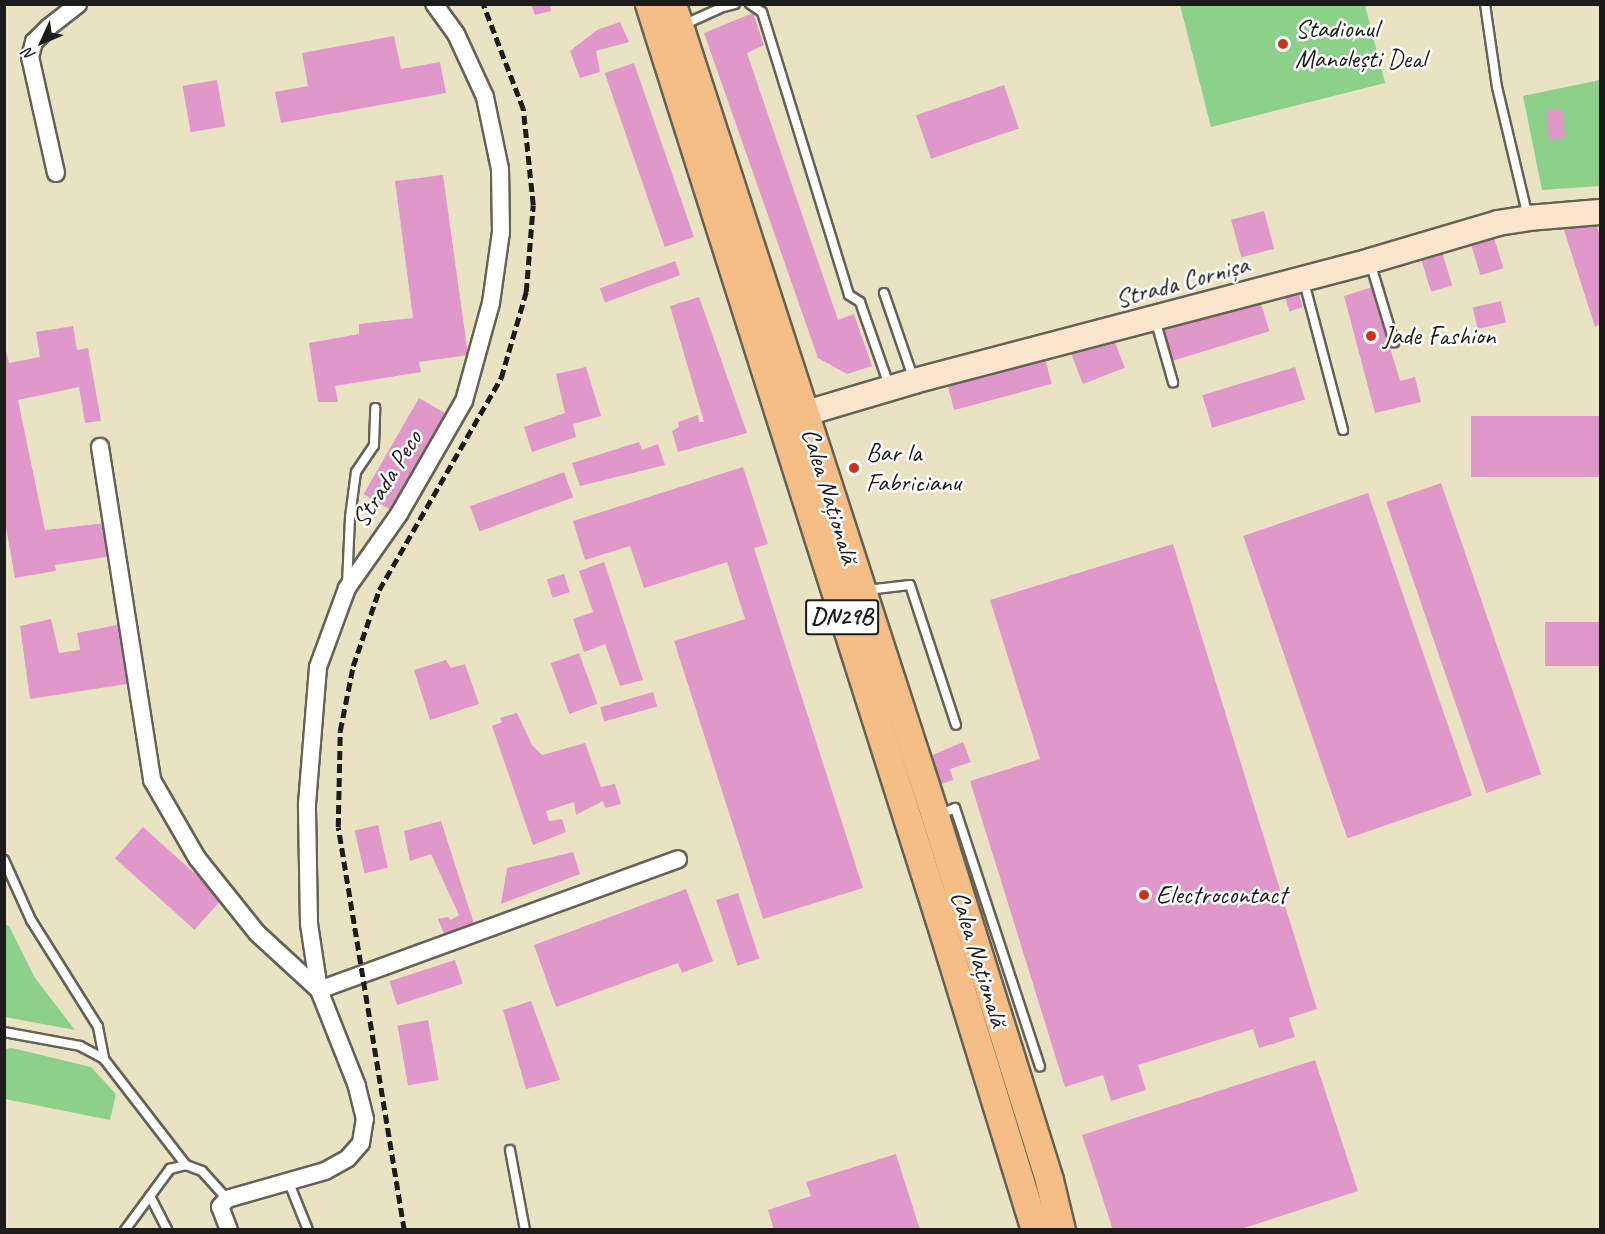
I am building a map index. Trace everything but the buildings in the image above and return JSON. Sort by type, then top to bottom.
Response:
[{"type":"main road","name":"Calea Națională","points":[[649,4],[793,417],[860,591],[935,816],[1048,1179],[1061,1230]]},
{"type":"main road","name":"Calea Națională","points":[[675,16],[939,918],[1035,1230]]},
{"type":"street","points":[[56,173],[30,57],[34,42],[78,4]]},
{"type":"street","name":"Strada Peco","points":[[227,1199],[325,1171],[348,1158],[361,1143],[364,1119],[357,1086],[319,990],[309,924],[307,804],[318,667],[347,588],[399,514],[464,401],[490,303],[500,242],[500,169],[485,97],[456,34],[434,4]]},
{"type":"street","name":"Strada Cornișa","points":[[793,417],[914,381],[1370,261],[1454,235],[1528,218],[1600,212]]},
{"type":"street","name":"Strada Peco","points":[[100,447],[152,780],[197,858],[257,933],[319,990]]},
{"type":"street","points":[[319,990],[678,859]]},
{"type":"street","points":[[227,1199],[220,1207],[229,1230]]},
{"type":"lane","points":[[675,16],[735,4]]},
{"type":"lane","points":[[750,4],[762,12],[849,295],[860,302],[890,388]]},
{"type":"lane","points":[[1485,4],[1497,87],[1528,218]]},
{"type":"lane","points":[[1370,261],[1394,342]]},
{"type":"lane","points":[[1303,278],[1343,430]]},
{"type":"lane","points":[[884,293],[914,381]]},
{"type":"lane","points":[[1155,319],[1173,382]]},
{"type":"lane","points":[[347,588],[350,517],[356,472],[374,445],[375,408]]},
{"type":"lane","points":[[860,591],[910,585],[956,725]]},
{"type":"lane","points":[[935,816],[948,808],[955,808],[1040,1066]]},
{"type":"lane","points":[[4,860],[31,920],[98,1027],[104,1059]]},
{"type":"lane","points":[[4,1032],[80,1046],[104,1059],[186,1165],[202,1171],[227,1199]]},
{"type":"lane","points":[[510,1150],[525,1230]]},
{"type":"lane","points":[[125,1230],[170,1169],[186,1165]]},
{"type":"lane","points":[[289,1183],[308,1230]]},
{"type":"lane","points":[[150,1196],[167,1230]]},
{"type":"green space","name":"Stadionul Manolești Deal","points":[[1180,5],[1365,5],[1385,83],[1211,127]]},
{"type":"green space","points":[[1600,80],[1600,186],[1542,190],[1523,96]]},
{"type":"green space","points":[[5,924],[9,926],[35,978],[75,1030],[5,1017]]},
{"type":"green space","points":[[12,1048],[91,1067],[116,1094],[110,1120],[5,1099],[5,1049]]},
{"type":"railway","points":[[404,1230],[338,827],[340,731],[353,666],[379,590],[501,378],[526,292],[533,205],[523,109],[483,4]]},
{"type":"place","name":"Stadionul Manolești Deal","points":[[1283,44]]},
{"type":"place","name":"Jade Fashion","points":[[1371,336]]},
{"type":"place","name":"Bar la Fabricianu","points":[[854,468]]},
{"type":"place","name":"Electrocontact","points":[[1144,895]]}]
